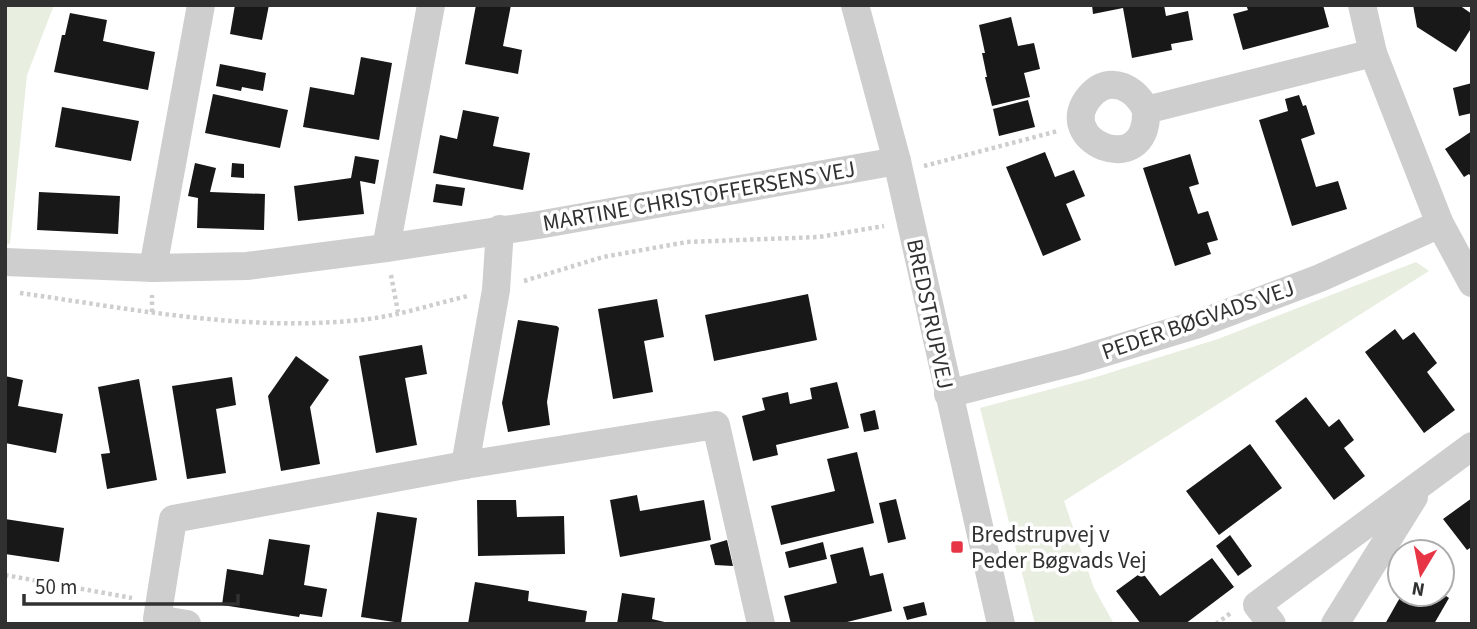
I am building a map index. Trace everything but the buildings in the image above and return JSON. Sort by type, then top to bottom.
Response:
[{"type":"street","points":[[153,268],[201,5]]},
{"type":"street","points":[[386,248],[431,5]]},
{"type":"street","name":"BREDSTRUPVEJ","points":[[855,5],[905,165],[948,394],[1001,624]]},
{"type":"street","points":[[1362,5],[1374,53],[1440,224],[1472,283]]},
{"type":"street","points":[[1146,110],[1374,53]]},
{"type":"street","points":[[1106,85],[1131,89],[1141,98],[1146,110],[1147,122],[1142,135],[1133,144],[1122,149],[1109,150],[1097,145],[1087,137],[1082,125],[1086,100],[1106,85]]},
{"type":"street","name":"MARTINE CHRISTOFFERSENS VEJ","points":[[5,262],[153,268],[247,266],[538,225],[905,165]]},
{"type":"street","name":"PEDER BØGVADS VEJ","points":[[948,394],[1073,362],[1198,324],[1320,278],[1440,224]]},
{"type":"street","points":[[465,466],[496,290],[500,229]]},
{"type":"street","points":[[187,624],[157,619],[173,519],[465,466],[716,425],[761,624]]},
{"type":"street","points":[[1272,624],[1256,605],[1472,446]]},
{"type":"street","points":[[1335,624],[1423,482]]},
{"type":"path","points":[[905,165],[1082,125]]},
{"type":"path","points":[[386,248],[398,312]]},
{"type":"path","points":[[5,575],[160,603]]},
{"type":"shaded area","points":[[5,5],[54,5],[27,75],[10,244],[5,243]]},
{"type":"shaded area","points":[[1416,262],[1429,271],[1064,501],[1094,588],[1114,624],[1035,624],[980,408],[1096,377],[1218,339]]},
{"type":"place","name":"Bredstrupvej v Peder Bøgvads Vej","points":[[957,547]]}]
